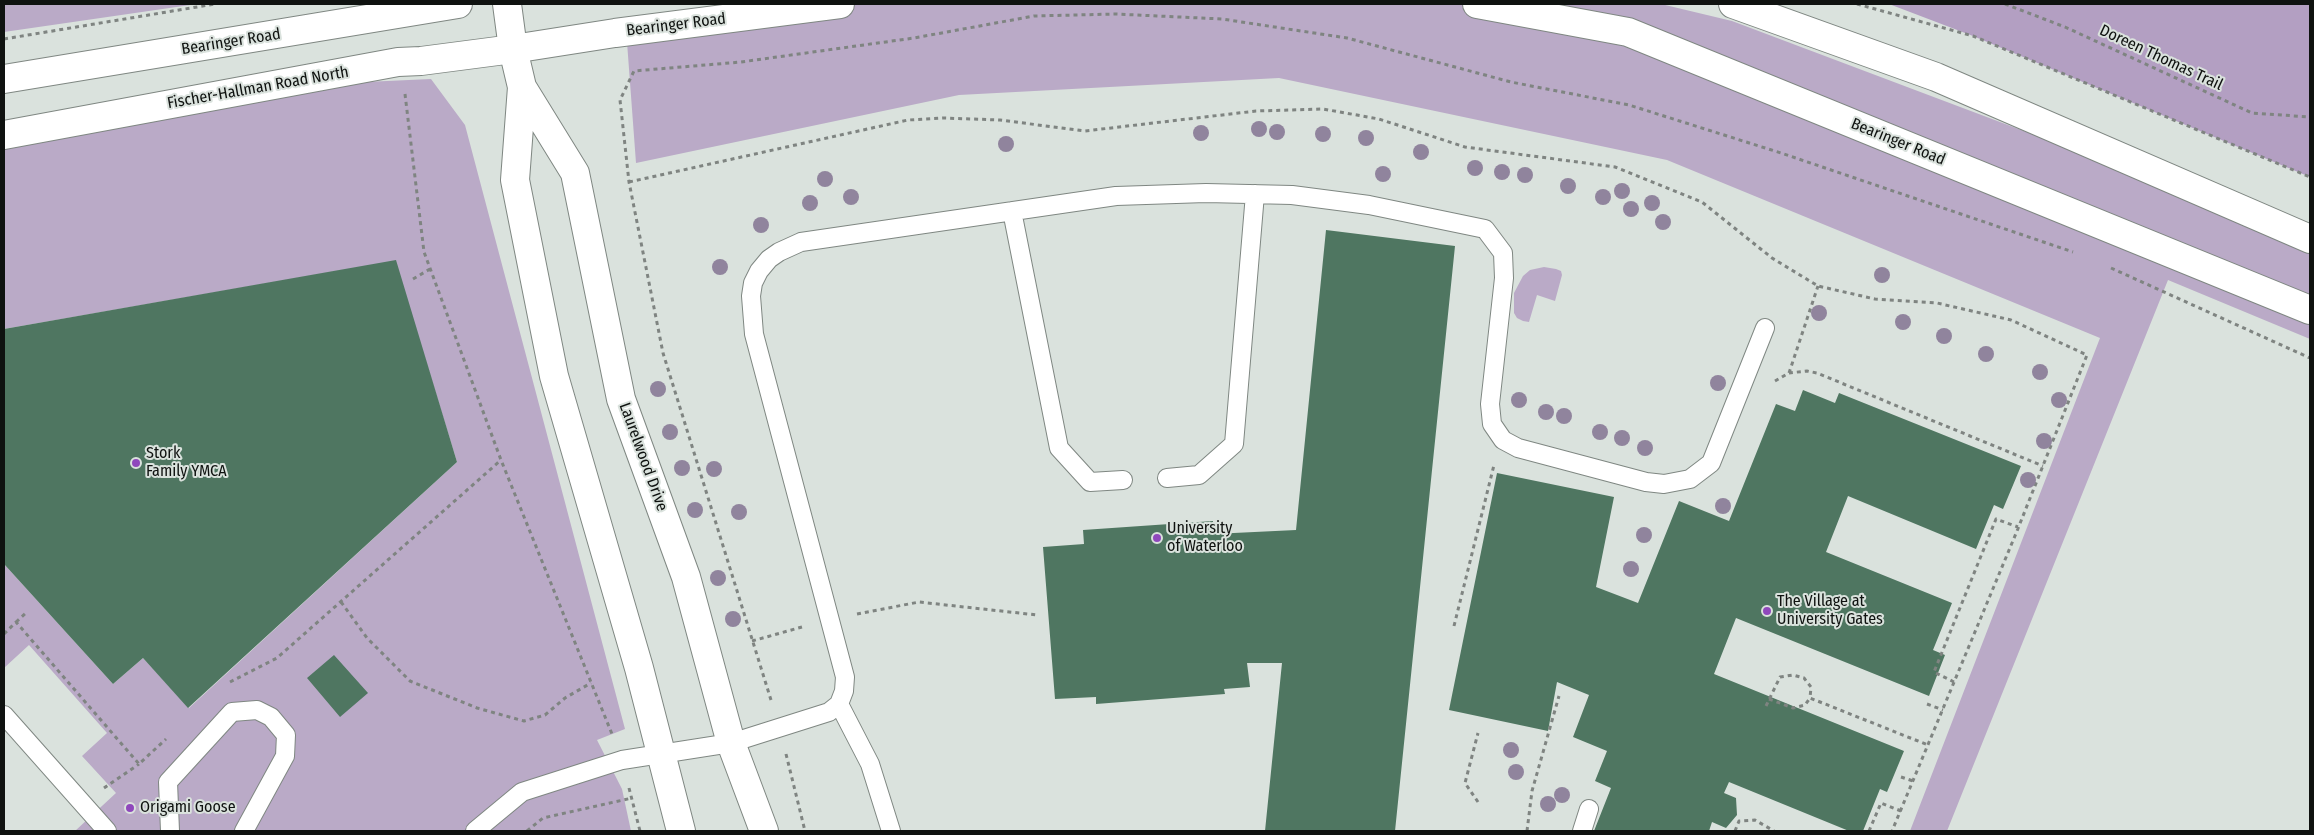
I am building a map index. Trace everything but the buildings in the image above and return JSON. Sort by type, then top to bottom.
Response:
[{"type":"main road","name":"Bearinger Road","points":[[4,79],[458,4]]},
{"type":"main road","name":"Laurelwood Drive","points":[[508,4],[513,49],[522,87],[515,180],[554,376],[639,668],[681,831]]},
{"type":"main road","name":"Bearinger Road","points":[[513,49],[615,33],[840,4]]},
{"type":"main road","name":"Bearinger Road","points":[[1477,4],[1628,32],[2310,310]]},
{"type":"main road","points":[[1733,4],[1936,77],[2310,239]]},
{"type":"main road","name":"Fischer-Hallman Road North","points":[[4,135],[398,62],[421,61],[513,49]]},
{"type":"main road","name":"Laurelwood Drive","points":[[522,87],[575,173],[621,399],[686,577],[731,743],[764,831]]},
{"type":"lane","points":[[475,831],[522,792],[622,760],[731,743],[829,712],[839,704],[844,690],[845,678],[754,334],[751,296],[753,283],[769,259],[801,242],[1116,196],[1206,193],[1292,195],[1370,204],[1485,229],[1503,253],[1504,278],[1490,404],[1492,424],[1503,440],[1518,448],[1646,482],[1664,484],[1690,479],[1711,463],[1765,328]]},
{"type":"lane","points":[[1167,478],[1199,475],[1234,444],[1255,194]]},
{"type":"lane","points":[[1012,211],[1059,448],[1090,482],[1123,480]]},
{"type":"lane","points":[[839,704],[870,764],[891,831]]},
{"type":"lane","points":[[170,831],[168,782],[232,712],[257,710],[271,717],[286,735],[285,756],[244,831]]},
{"type":"lane","points":[[4,715],[80,804],[107,831]]},
{"type":"lane","points":[[1582,831],[1589,810]]},
{"type":"path","points":[[4,39],[215,4]]},
{"type":"path","points":[[1857,4],[1973,36],[2310,177]]},
{"type":"path","name":"Doreen Thomas Trail","points":[[2006,4],[2065,27],[2252,113],[2310,117]]},
{"type":"path","points":[[805,831],[780,729],[663,353],[629,182],[620,100],[634,71],[740,62],[914,38],[1034,16],[1116,14],[1222,19],[1347,38],[1511,82],[1629,104],[2077,253]]},
{"type":"path","points":[[398,62],[405,95],[424,252],[501,460],[622,760],[640,831]]},
{"type":"path","points":[[2105,265],[2310,358]]},
{"type":"path","points":[[412,279],[430,269]]},
{"type":"path","points":[[1789,373],[1818,286]]},
{"type":"path","points":[[1892,831],[2055,436]]},
{"type":"path","points":[[222,686],[278,658],[501,460]]},
{"type":"path","points":[[1954,682],[1934,672],[1996,519],[2018,527]]},
{"type":"path","points":[[341,602],[367,638],[410,682],[477,708],[524,721],[545,715],[565,698],[591,683]]},
{"type":"path","points":[[752,641],[829,620],[919,602],[1037,615]]},
{"type":"path","points":[[4,634],[27,612]]},
{"type":"path","points":[[16,622],[139,764]]},
{"type":"path","points":[[1766,706],[1768,699],[1780,677],[1793,675],[1804,678],[1811,687],[1810,698],[1804,705],[1793,708],[1768,699]]},
{"type":"path","points":[[1527,831],[1532,792],[1559,696]]},
{"type":"path","points":[[1810,698],[1928,745]]},
{"type":"path","points":[[1927,704],[1942,710]]},
{"type":"path","points":[[1478,733],[1465,783],[1478,802]]},
{"type":"path","points":[[80,804],[139,764],[167,738]]},
{"type":"path","points":[[1901,777],[1913,781]]},
{"type":"path","points":[[527,831],[543,818],[632,798]]},
{"type":"path","points":[[1869,831],[1881,803],[1901,812]]},
{"type":"path","points":[[1735,831],[1739,821],[1755,820],[1774,831]]},
{"type":"shaded area","points":[[4,4],[197,4],[4,32]]},
{"type":"shaded area","points":[[852,4],[1661,4],[1732,21],[2207,200],[2310,244],[2310,339],[2168,280],[1947,831],[1910,831],[2100,338],[1667,160],[1279,78],[959,95],[636,163],[627,42]]},
{"type":"shaded area","points":[[1889,4],[2310,4],[2310,177],[1973,36]]},
{"type":"shaded area","points":[[431,79],[465,125],[625,729],[597,740],[622,789],[631,831],[75,831],[116,793],[82,756],[107,733],[29,645],[4,668],[4,564],[113,684],[143,658],[189,708],[457,462],[395,261],[4,329],[4,144],[365,82]]},
{"type":"shaded area","points":[[1544,267],[1561,271],[1562,275],[1555,301],[1537,295],[1529,322],[1523,321],[1517,318],[1514,313],[1514,293],[1523,276],[1530,270]]},
{"type":"place","name":"Stork Family YMCA","points":[[136,463]]},
{"type":"place","name":"University of Waterloo","points":[[1157,538]]},
{"type":"place","name":"The Village at University Gates","points":[[1767,611]]},
{"type":"place","name":"Origami Goose","points":[[130,808]]}]
